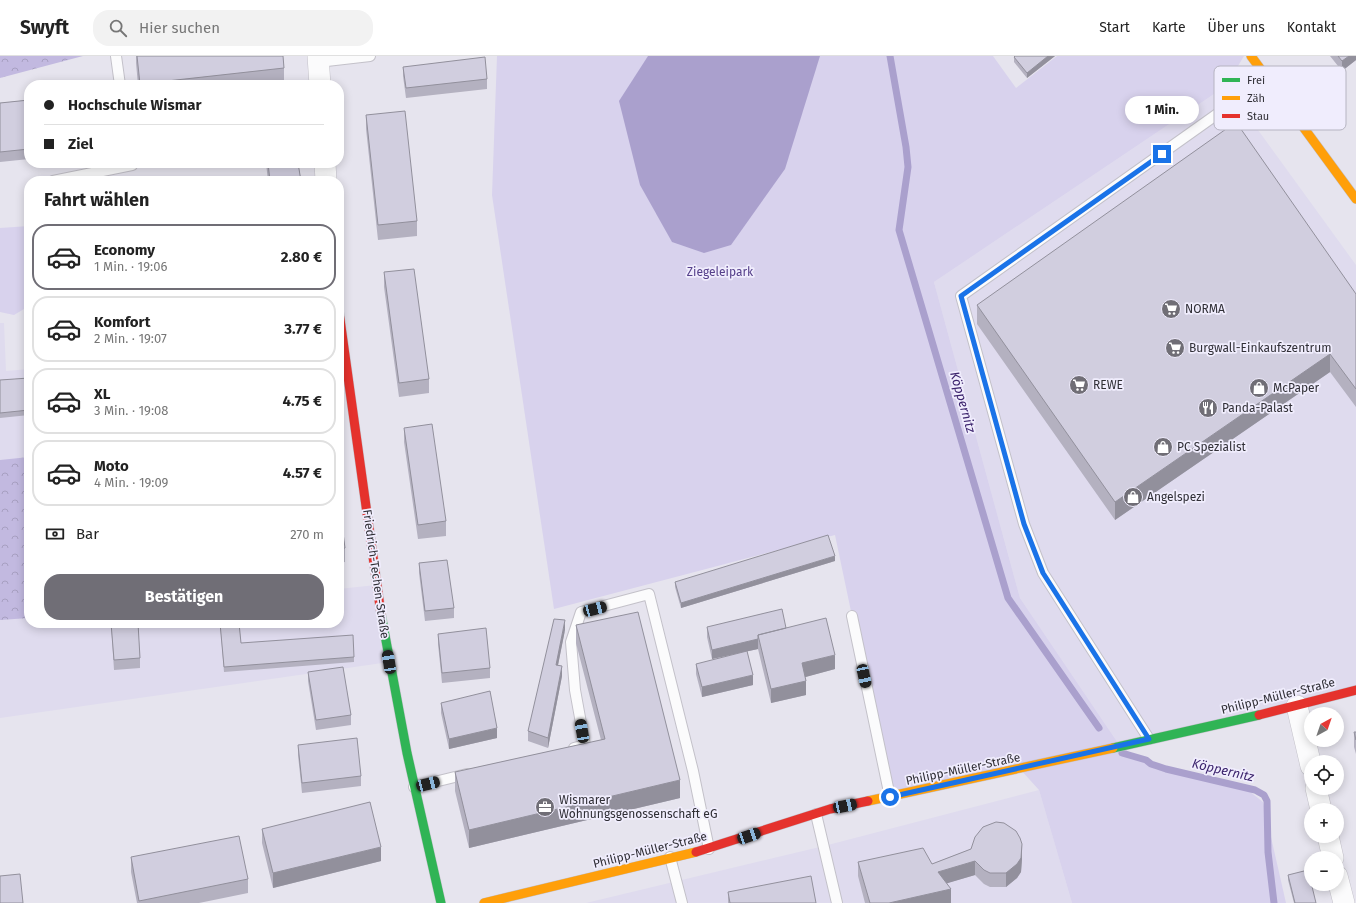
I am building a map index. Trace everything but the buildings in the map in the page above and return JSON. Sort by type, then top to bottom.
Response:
[{"type":"street","points":[[1252,56],[1259,66]]},
{"type":"street","points":[[318,59],[320,80]]},
{"type":"street","points":[[1306,130],[1356,199]]},
{"type":"street","name":"Friedrich-Techen-Straße","points":[[344,349],[376,585],[389,662],[414,787],[441,903]]},
{"type":"street","name":"Philipp-Müller-Straße","points":[[484,903],[709,849],[816,814],[1297,706],[1356,690]]},
{"type":"street","points":[[1297,706],[1308,755]]},
{"type":"street","points":[[1341,891],[1344,903]]},
{"type":"lane","points":[[116,56],[119,80]]},
{"type":"lane","points":[[318,59],[370,56]]},
{"type":"lane","points":[[1149,739],[1043,573],[1034,553],[1024,524],[961,296],[1214,116]]},
{"type":"lane","points":[[78,176],[117,168]]},
{"type":"lane","points":[[562,751],[585,745],[575,690],[571,642],[582,612],[649,594],[693,771],[709,849]]},
{"type":"lane","points":[[852,616],[890,797]]},
{"type":"lane","points":[[414,787],[480,771]]},
{"type":"lane","points":[[816,814],[837,903]]},
{"type":"lane","points":[[670,858],[682,903]]},
{"type":"shaded area","points":[[648,56],[820,56],[785,169],[731,245],[704,253],[672,242],[640,185],[619,101]]},
{"type":"shaded area","points":[[1214,94],[1214,130],[1258,130],[1356,265],[1356,690],[1120,746],[1020,598],[934,282]]},
{"type":"shaded area","points":[[0,323],[4,323],[6,371],[24,369],[24,628],[344,628],[344,588],[376,585],[389,662],[0,718]]},
{"type":"shaded area","points":[[1039,790],[1072,903],[586,903],[824,846]]},
{"type":"green space","points":[[0,56],[83,56],[0,78]]},
{"type":"green space","name":"Ziegeleipark","points":[[497,56],[993,56],[1016,88],[1057,56],[1244,56],[1238,66],[1214,66],[1214,94],[934,282],[1020,598],[1120,746],[1155,769],[1249,791],[1263,802],[1286,903],[1072,903],[1039,790],[1020,769],[890,797],[835,535],[554,609],[492,195]]},
{"type":"green space","points":[[24,226],[24,309],[14,315],[0,312],[0,228]]},
{"type":"green space","points":[[24,458],[24,618],[0,620],[0,460]]},
{"type":"waterway","name":"Köppernitz","points":[[890,56],[906,147],[908,167],[899,230],[1008,598],[1099,728]]},
{"type":"waterway","name":"Köppernitz","points":[[1122,753],[1146,760],[1151,764],[1166,769],[1255,790],[1264,795],[1267,801],[1268,852],[1274,903]]},
{"type":"traffic: fast","points":[[381,614],[407,753],[441,903]]},
{"type":"traffic: fast","points":[[1113,748],[1259,715]]},
{"type":"traffic: slow","points":[[1251,56],[1258,66]]},
{"type":"traffic: slow","points":[[1305,130],[1356,199]]},
{"type":"traffic: slow","points":[[868,801],[1113,748]]},
{"type":"traffic: slow","points":[[484,903],[696,852]]},
{"type":"traffic: jam","points":[[344,348],[381,614]]},
{"type":"traffic: jam","points":[[1259,715],[1356,690]]},
{"type":"traffic: jam","points":[[696,852],[830,809],[868,801]]},
{"type":"place","name":"NORMA","points":[[1171,309]]},
{"type":"place","name":"Burgwall-Einkaufszentrum","points":[[1175,348]]},
{"type":"place","name":"REWE","points":[[1079,385]]},
{"type":"place","name":"McPaper","points":[[1259,388]]},
{"type":"place","name":"Panda-Palast","points":[[1208,408]]},
{"type":"place","name":"PC Spezialist","points":[[1163,447]]},
{"type":"place","name":"Angelspezi","points":[[1133,497]]},
{"type":"place","name":"Wismarer Wohnungsgenossenschaft eG","points":[[545,807]]},
{"type":"route","points":[[890,797],[1149,739],[1043,573],[1034,553],[1024,524],[961,296],[1162,154]]}]
